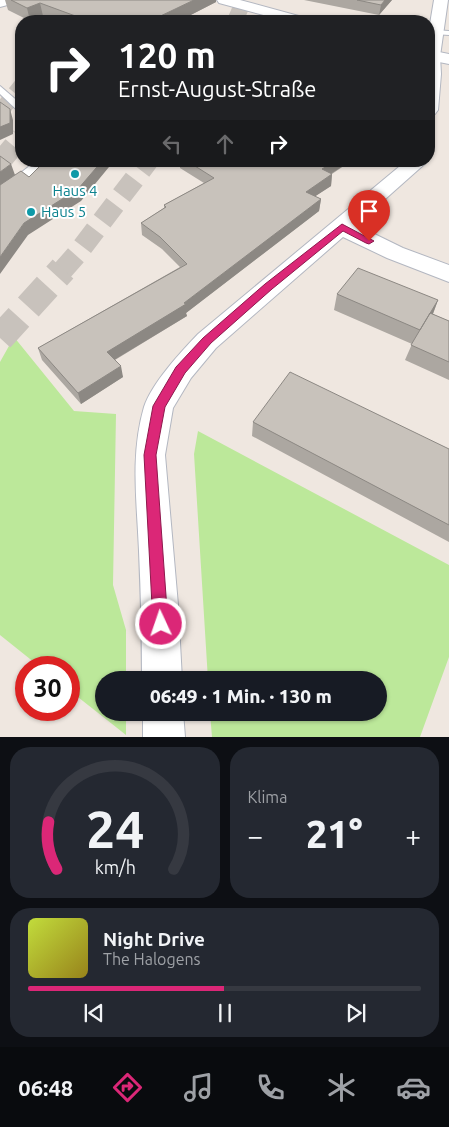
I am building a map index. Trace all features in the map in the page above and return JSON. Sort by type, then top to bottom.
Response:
[{"type":"street","points":[[0,3],[10,0]]},
{"type":"street","points":[[224,0],[279,15]]},
{"type":"street","points":[[435,47],[443,32],[443,8]]},
{"type":"street","points":[[435,57],[449,59]]},
{"type":"street","points":[[162,671],[160,605],[150,455],[159,406],[180,370],[207,340],[411,167]]},
{"type":"street","points":[[342,227],[395,252],[449,274]]},
{"type":"street","points":[[163,721],[164,737]]},
{"type":"lane","points":[[0,89],[15,103]]},
{"type":"lane","points":[[0,194],[37,167]]},
{"type":"green space","points":[[14,337],[74,411],[116,414],[113,585],[126,630],[126,671],[95,671],[95,711],[80,699],[80,656],[26,656],[0,635],[0,362]]},
{"type":"green space","points":[[198,431],[449,565],[449,657],[420,737],[212,737],[211,721],[387,721],[387,671],[207,671],[194,454]]},
{"type":"green space","points":[[108,721],[126,721],[126,735]]},
{"type":"building","points":[[11,0],[194,0],[163,15],[73,15],[40,3],[27,8]]},
{"type":"building","points":[[357,0],[385,0],[381,5]]},
{"type":"building","points":[[0,102],[10,109],[10,123],[0,127]]},
{"type":"building","points":[[0,156],[11,164],[0,172]]},
{"type":"building","points":[[39,167],[97,167],[78,189],[24,223],[0,257],[0,185],[21,171],[29,177]]},
{"type":"building","points":[[197,167],[325,167],[322,169],[332,174],[306,192],[321,199],[184,303],[186,304],[107,352],[121,366],[78,393],[38,348],[187,264],[160,237],[141,223],[166,207],[164,205],[214,178]]},
{"type":"building","points":[[358,268],[438,300],[420,330],[337,294]]},
{"type":"building","points":[[430,313],[449,321],[449,362],[411,345]]},
{"type":"building","points":[[290,372],[449,449],[449,525],[253,422]]},
{"type":"tunnel","points":[[238,15],[244,0]]},
{"type":"tunnel","points":[[0,112],[15,93]]},
{"type":"tunnel","points":[[0,162],[15,144]]},
{"type":"tunnel","points":[[62,271],[143,167]]},
{"type":"tunnel","points":[[0,338],[63,269]]},
{"type":"place","name":"Haus 4","points":[[75,174]]},
{"type":"place","name":"Haus 5","points":[[31,212]]},
{"type":"route","points":[[161,624],[150,455],[159,406],[180,370],[207,340],[269,286],[342,227],[369,241]]}]
